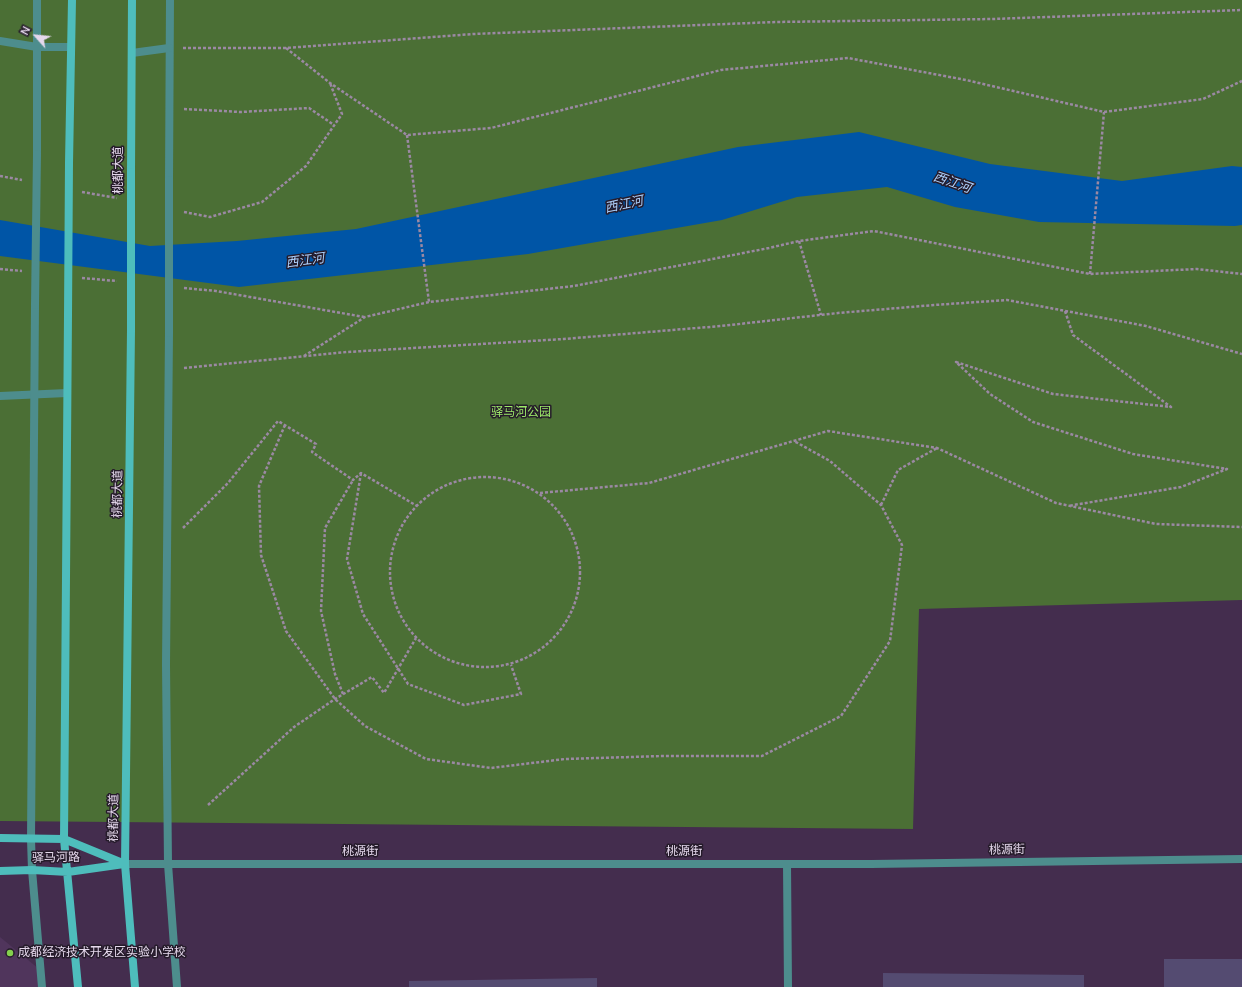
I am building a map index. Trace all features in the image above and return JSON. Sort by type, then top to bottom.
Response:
[{"type":"main road","points":[[72,0],[69,163],[64,839],[78,987]]},
{"type":"main road","name":"桃都大道","points":[[132,0],[132,330],[125,864],[135,987]]},
{"type":"main road","name":"驿马河路","points":[[0,838],[64,839],[125,864]]},
{"type":"main road","name":"驿马河路","points":[[0,871],[32,870],[68,872],[125,864]]},
{"type":"street","points":[[37,0],[32,870],[42,987]]},
{"type":"street","points":[[170,0],[169,370],[166,664],[168,864],[177,987]]},
{"type":"street","points":[[0,41],[37,47],[71,47]]},
{"type":"street","points":[[132,53],[170,48]]},
{"type":"street","points":[[0,396],[67,393]]},
{"type":"street","name":"桃源街","points":[[125,864],[786,864],[1242,859]]},
{"type":"street","points":[[786,864],[788,987]]},
{"type":"path","points":[[170,48],[286,48],[473,34],[776,22],[992,19],[1242,10]]},
{"type":"path","points":[[286,48],[330,82],[407,135],[491,128],[720,70],[848,58],[966,80],[1104,112],[1203,99],[1242,81]]},
{"type":"path","points":[[180,211],[210,217],[262,202],[306,166],[342,114],[330,82]]},
{"type":"path","points":[[169,108],[241,112],[309,108],[334,125]]},
{"type":"path","points":[[1090,274],[1093,254],[1104,112]]},
{"type":"path","points":[[407,135],[429,302]]},
{"type":"path","points":[[0,176],[26,181]]},
{"type":"path","points":[[80,191],[118,199]]},
{"type":"path","points":[[303,356],[365,317],[429,302],[574,286],[799,241],[874,231],[1090,274],[1197,269],[1242,274]]},
{"type":"path","points":[[799,241],[821,315]]},
{"type":"path","points":[[169,370],[347,352],[564,339],[721,326],[934,304],[1007,300],[1146,326],[1242,354]]},
{"type":"path","points":[[1065,311],[1073,335],[1171,407],[1053,394],[956,362],[990,394],[1033,422],[1133,454],[1227,469],[1180,486],[1068,506]]},
{"type":"path","points":[[167,544],[228,483],[278,420],[316,444],[312,452],[353,480]]},
{"type":"path","points":[[285,425],[258,486],[260,555],[286,631],[335,699],[365,726],[426,759],[491,768],[565,759],[663,756],[762,756],[841,716],[890,641],[902,545],[881,505],[830,461],[794,441]]},
{"type":"path","points":[[540,493],[649,483],[828,431],[937,448],[1056,503],[1068,506],[1156,524],[1242,527]]},
{"type":"path","points":[[881,505],[898,470],[937,448]]},
{"type":"path","points":[[343,694],[335,674],[321,611],[325,528],[353,480],[361,473]]},
{"type":"path","points":[[361,473],[417,506]]},
{"type":"path","points":[[361,473],[347,559],[363,614],[408,684],[464,705],[522,694],[510,665]]},
{"type":"path","points":[[482,476],[512,480],[540,493],[562,514],[576,542],[580,572],[576,602],[562,629],[540,650],[510,665],[478,668],[446,660],[418,642],[399,616],[389,584],[391,551],[403,521],[425,496],[452,482],[482,476]]},
{"type":"path","points":[[208,805],[294,727],[335,699],[372,677],[384,693],[416,638]]},
{"type":"shaded area","name":"成都经济技术开发区实验小学校","points":[[0,937],[39,969],[41,987],[0,987]]},
{"type":"green space","name":"驿马河公园","points":[[0,0],[1242,0],[1242,600],[919,609],[913,829],[0,821]]},
{"type":"water","name":"西江河","points":[[859,132],[990,164],[1122,181],[1232,166],[1242,167],[1242,225],[1039,222],[955,207],[887,187],[797,197],[722,220],[528,254],[239,287],[0,256],[0,220],[150,246],[237,241],[356,229],[738,147]]},
{"type":"building","points":[[1164,959],[1242,959],[1242,987],[1164,987]]},
{"type":"building","points":[[883,973],[1084,975],[1084,987],[883,987]]},
{"type":"building","points":[[597,978],[597,987],[409,987],[409,981]]},
{"type":"place","name":"成都经济技术开发区实验小学校","points":[[10,953]]}]
